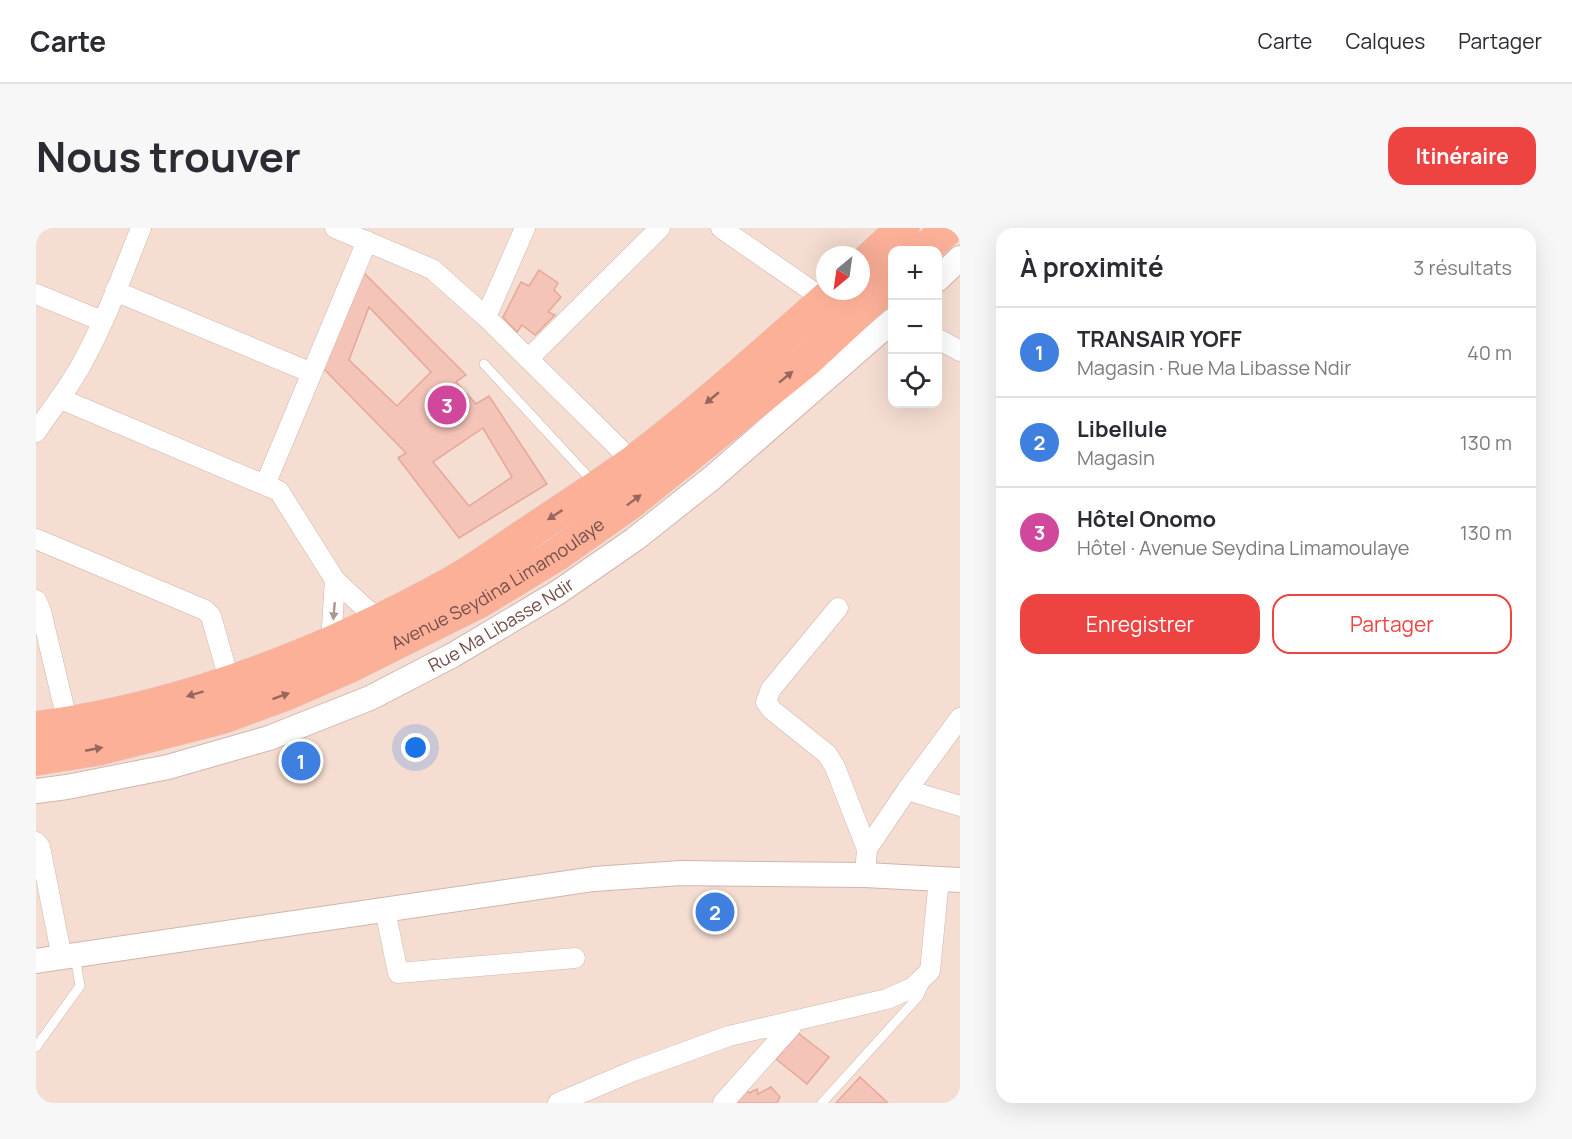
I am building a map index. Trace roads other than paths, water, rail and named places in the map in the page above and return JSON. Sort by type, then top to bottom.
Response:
[{"type":"highway","points":[[870,259],[903,228]]},
{"type":"highway","points":[[929,246],[948,228]]},
{"type":"highway","name":"Avenue Seydina Limamoulaye","points":[[36,759],[98,749],[223,717],[288,693],[370,657],[482,600],[555,555],[630,503],[806,361],[888,285]]},
{"type":"highway","name":"Avenue Seydina Limamoulaye","points":[[52,726],[163,704],[230,683],[382,620],[457,579],[633,462],[751,365],[824,300]]},
{"type":"street","points":[[36,432],[48,408],[81,366],[141,228]]},
{"type":"street","points":[[335,228],[432,269],[486,317],[633,462]]},
{"type":"street","points":[[486,317],[525,228]]},
{"type":"street","points":[[528,358],[660,228]]},
{"type":"street","points":[[721,228],[816,286]]},
{"type":"street","points":[[265,485],[367,241]]},
{"type":"street","points":[[942,275],[960,258]]},
{"type":"street","points":[[115,291],[312,373]]},
{"type":"street","points":[[36,294],[102,321]]},
{"type":"street","name":"Rue Ma Libasse Ndir","points":[[36,791],[168,767],[268,738],[370,698],[453,655],[557,593],[635,539],[712,478],[888,324]]},
{"type":"street","points":[[942,341],[960,351]]},
{"type":"street","points":[[48,408],[279,491],[335,580],[366,609],[382,620]]},
{"type":"street","points":[[36,539],[205,610],[211,616],[230,683]]},
{"type":"street","points":[[331,643],[335,580]]},
{"type":"street","points":[[36,600],[41,611],[52,726]]},
{"type":"street","points":[[838,608],[771,689],[766,702],[772,710],[827,754],[867,849],[865,875]]},
{"type":"street","points":[[867,849],[960,718]]},
{"type":"street","points":[[907,790],[960,806]]},
{"type":"street","points":[[36,842],[40,847],[69,957]]},
{"type":"street","points":[[36,961],[594,879],[670,873],[865,875],[950,880],[930,972],[912,988],[887,999],[729,1036],[633,1071],[558,1103]]},
{"type":"street","points":[[385,910],[398,973],[575,958]]},
{"type":"street","points":[[723,1103],[795,1022]]},
{"type":"lane","points":[[484,364],[598,487]]},
{"type":"lane","points":[[36,1047],[80,986],[69,957]]},
{"type":"lane","points":[[822,1103],[918,997],[930,972]]},
{"type":"place","name":"Hôtel Onomo","points":[[447,405]]},
{"type":"place","name":"TRANSAIR YOFF","points":[[301,761]]},
{"type":"place","name":"Libellule","points":[[715,912]]}]
